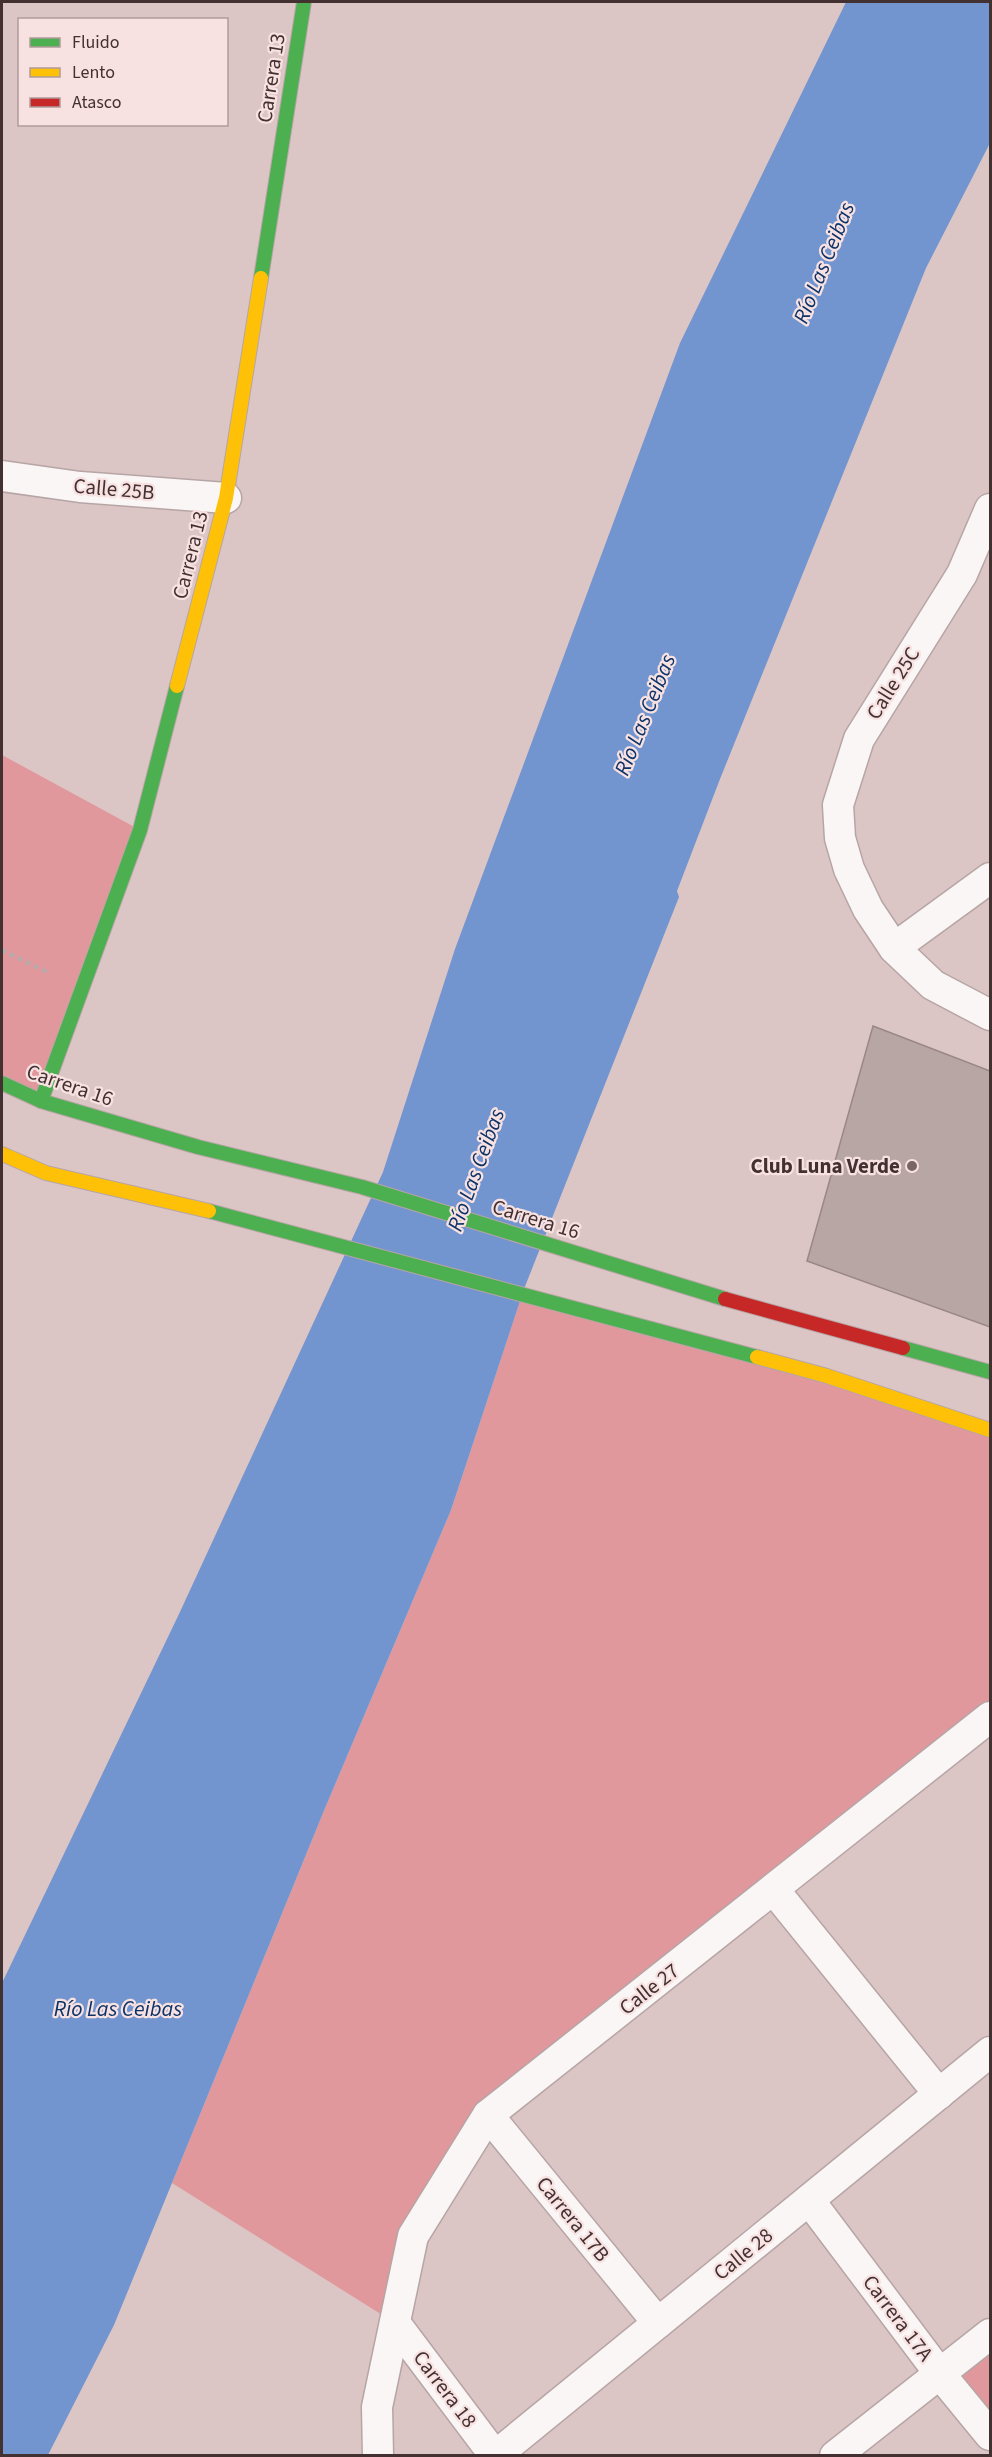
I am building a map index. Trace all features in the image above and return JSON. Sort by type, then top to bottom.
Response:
[{"type":"main road","name":"Carrera 13","points":[[41,1101],[140,831],[226,498],[304,2]]},
{"type":"main road","name":"Carrera 16","points":[[2,1083],[41,1101],[198,1147],[362,1187],[689,1289],[990,1372]]},
{"type":"main road","points":[[2,1154],[46,1173],[180,1203],[827,1376],[989,1429]]},
{"type":"street","name":"Calle 25B","points":[[2,476],[80,487],[226,498]]},
{"type":"street","name":"Calle 25C","points":[[990,509],[962,574],[859,739],[838,805],[840,838],[849,869],[868,909],[894,948],[933,985],[990,1015]]},
{"type":"street","points":[[894,948],[990,878]]},
{"type":"street","name":"Calle 27","points":[[378,2456],[377,2407],[413,2236],[488,2115],[990,1717]]},
{"type":"street","points":[[774,1890],[939,2094]]},
{"type":"street","name":"Calle 28","points":[[495,2456],[990,2052]]},
{"type":"street","name":"Carrera 17B","points":[[488,2115],[658,2323]]},
{"type":"street","name":"Carrera 17A","points":[[809,2200],[940,2374],[990,2435]]},
{"type":"street","name":"Carrera 18","points":[[395,2323],[495,2456]]},
{"type":"street","points":[[835,2456],[990,2334]]},
{"type":"path","points":[[2,950],[82,989]]},
{"type":"shaded area","points":[[2,755],[140,830],[41,1101],[2,1083]]},
{"type":"shaded area","points":[[524,1289],[990,1430],[990,1715],[483,2118],[413,2236],[395,2323],[172,2183],[323,1813],[451,1510]]},
{"type":"shaded area","points":[[990,2339],[990,2427],[946,2373]]},
{"type":"water","name":"Río Las Ceibas","points":[[846,2],[990,2],[990,143],[926,268],[720,779],[677,891],[679,897],[524,1289],[451,1510],[323,1813],[114,2325],[48,2455],[2,2455],[2,1983],[179,1614],[383,1172],[455,949],[680,343]]},
{"type":"building","name":"Club Luna Verde","points":[[873,1026],[990,1071],[990,1327],[807,1261]]},
{"type":"traffic: fast","points":[[261,278],[304,2]]},
{"type":"traffic: fast","points":[[41,1101],[140,830],[177,686]]},
{"type":"traffic: fast","points":[[2,1083],[41,1101],[198,1147],[362,1187],[725,1299]]},
{"type":"traffic: fast","points":[[209,1211],[757,1357]]},
{"type":"traffic: fast","points":[[903,1348],[990,1372]]},
{"type":"traffic: slow","points":[[177,686],[226,498],[261,278]]},
{"type":"traffic: slow","points":[[2,1154],[46,1173],[209,1211]]},
{"type":"traffic: slow","points":[[757,1357],[827,1376],[990,1430]]},
{"type":"traffic: jam","points":[[725,1299],[903,1348]]},
{"type":"place","name":"Club Luna Verde","points":[[912,1166]]}]
